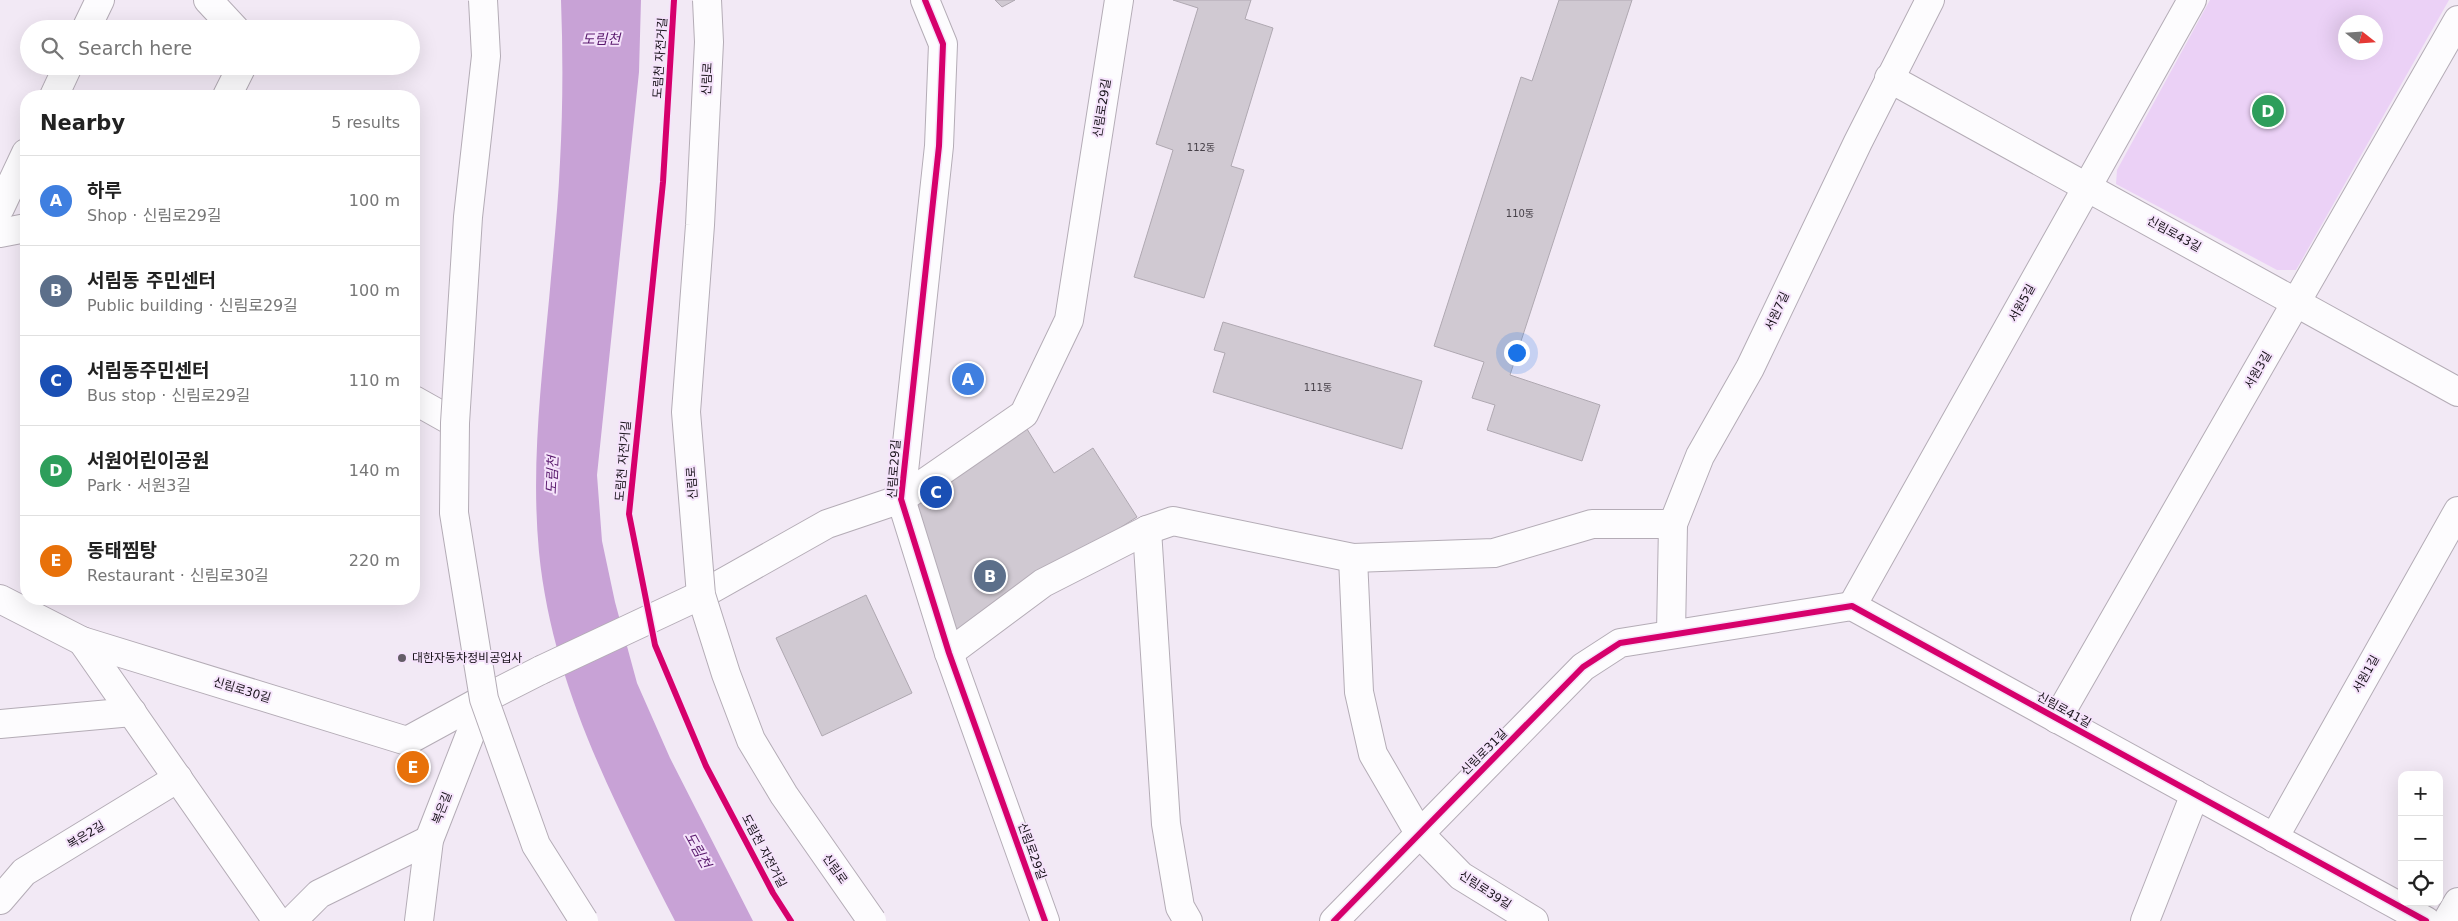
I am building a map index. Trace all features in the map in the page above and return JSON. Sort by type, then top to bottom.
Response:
[{"type":"street","points":[[90,20],[100,0]]},
{"type":"street","points":[[208,0],[227,20]]},
{"type":"street","points":[[483,0],[486,56],[468,217],[455,423],[454,513],[484,699],[536,845],[584,921]]},
{"type":"street","name":"신림로","points":[[707,0],[708,42],[700,225],[686,412],[701,595],[726,674],[751,740],[784,796],[872,921]]},
{"type":"street","name":"신림로29길","points":[[925,0],[943,44],[939,146],[901,499],[949,653],[1045,921]]},
{"type":"street","name":"신림로29길","points":[[484,699],[701,595],[827,524],[901,499],[1024,414],[1069,320],[1119,0]]},
{"type":"street","name":"서원7길","points":[[1671,634],[1672,524],[1700,456],[1750,368],[1889,78],[1930,0]]},
{"type":"street","name":"서원5길","points":[[1852,606],[2192,0]]},
{"type":"street","name":"서원3길","points":[[2057,719],[2458,20]]},
{"type":"street","points":[[57,90],[64,75]]},
{"type":"street","points":[[230,90],[238,75]]},
{"type":"street","name":"신림로43길","points":[[1889,78],[2458,392]]},
{"type":"street","points":[[0,208],[20,166]]},
{"type":"street","points":[[0,233],[20,229]]},
{"type":"street","points":[[420,403],[455,423]]},
{"type":"street","name":"서원1길","points":[[2274,838],[2458,510]]},
{"type":"street","points":[[949,653],[1043,583],[1147,530],[1173,521],[1352,558],[1494,553],[1592,524],[1672,524]]},
{"type":"street","points":[[1147,530],[1166,824],[1180,907],[1188,921]]},
{"type":"street","points":[[1352,558],[1359,692],[1373,754],[1419,833]]},
{"type":"street","name":"신림로30길","points":[[0,599],[82,641],[407,741],[484,699]]},
{"type":"street","points":[[1671,634],[1852,606]]},
{"type":"street","name":"신림로41길","points":[[1852,606],[2426,921]]},
{"type":"street","name":"신림로31길","points":[[1334,921],[1583,668],[1620,643],[1671,634]]},
{"type":"street","points":[[82,641],[277,921]]},
{"type":"street","name":"복은길","points":[[419,921],[429,840],[484,699]]},
{"type":"street","points":[[0,724],[132,712]]},
{"type":"street","name":"복은2길","points":[[0,900],[24,872],[178,778]]},
{"type":"street","points":[[2145,921],[2195,794]]},
{"type":"street","name":"신림로39길","points":[[1419,833],[1461,876],[1534,921]]},
{"type":"street","points":[[292,921],[319,894],[429,840]]},
{"type":"street","points":[[2447,921],[2458,902]]},
{"type":"shaded area","points":[[2210,0],[2449,0],[2296,270],[2277,270],[2116,184],[2117,170]]},
{"type":"water","name":"도림천","points":[[561,0],[641,0],[639,72],[597,475],[602,541],[615,602],[637,683],[670,758],[753,921],[675,921],[630,833],[589,742],[557,649],[546,601],[539,552],[536,489],[540,394],[555,231],[562,122]]},
{"type":"building","points":[[995,0],[1015,0],[1002,7]]},
{"type":"building","points":[[1173,0],[1251,0],[1245,19],[1273,28],[1231,166],[1244,170],[1204,298],[1134,277],[1173,150],[1156,144],[1198,8]]},
{"type":"building","points":[[1559,0],[1632,0],[1510,375],[1600,405],[1582,461],[1487,430],[1495,405],[1472,398],[1484,362],[1434,346],[1521,77],[1532,81]]},
{"type":"building","points":[[1223,322],[1422,381],[1402,449],[1213,392],[1225,353],[1214,350]]},
{"type":"building","points":[[1027,429],[1054,473],[1093,448],[1137,517],[953,634],[912,502]]},
{"type":"building","points":[[866,595],[912,693],[822,736],[776,638]]},
{"type":"cycle path","name":"도림천 자전거길","points":[[674,0],[663,182],[629,514],[655,645],[706,766],[773,893],[791,921]]},
{"type":"cycle path","points":[[925,0],[943,44],[939,146],[901,499],[949,653],[1045,921]]},
{"type":"cycle path","points":[[1334,921],[1583,667],[1620,643],[1852,606],[2426,921]]},
{"type":"place","name":"서원어린이공원","points":[[2268,111]]},
{"type":"place","name":"하루","points":[[968,379]]},
{"type":"place","name":"서림동주민센터","points":[[936,492]]},
{"type":"place","name":"서림동 주민센터","points":[[990,576]]},
{"type":"place","name":"대한자동차정비공업사","points":[[402,658]]},
{"type":"place","name":"동태찜탕","points":[[413,767]]}]
